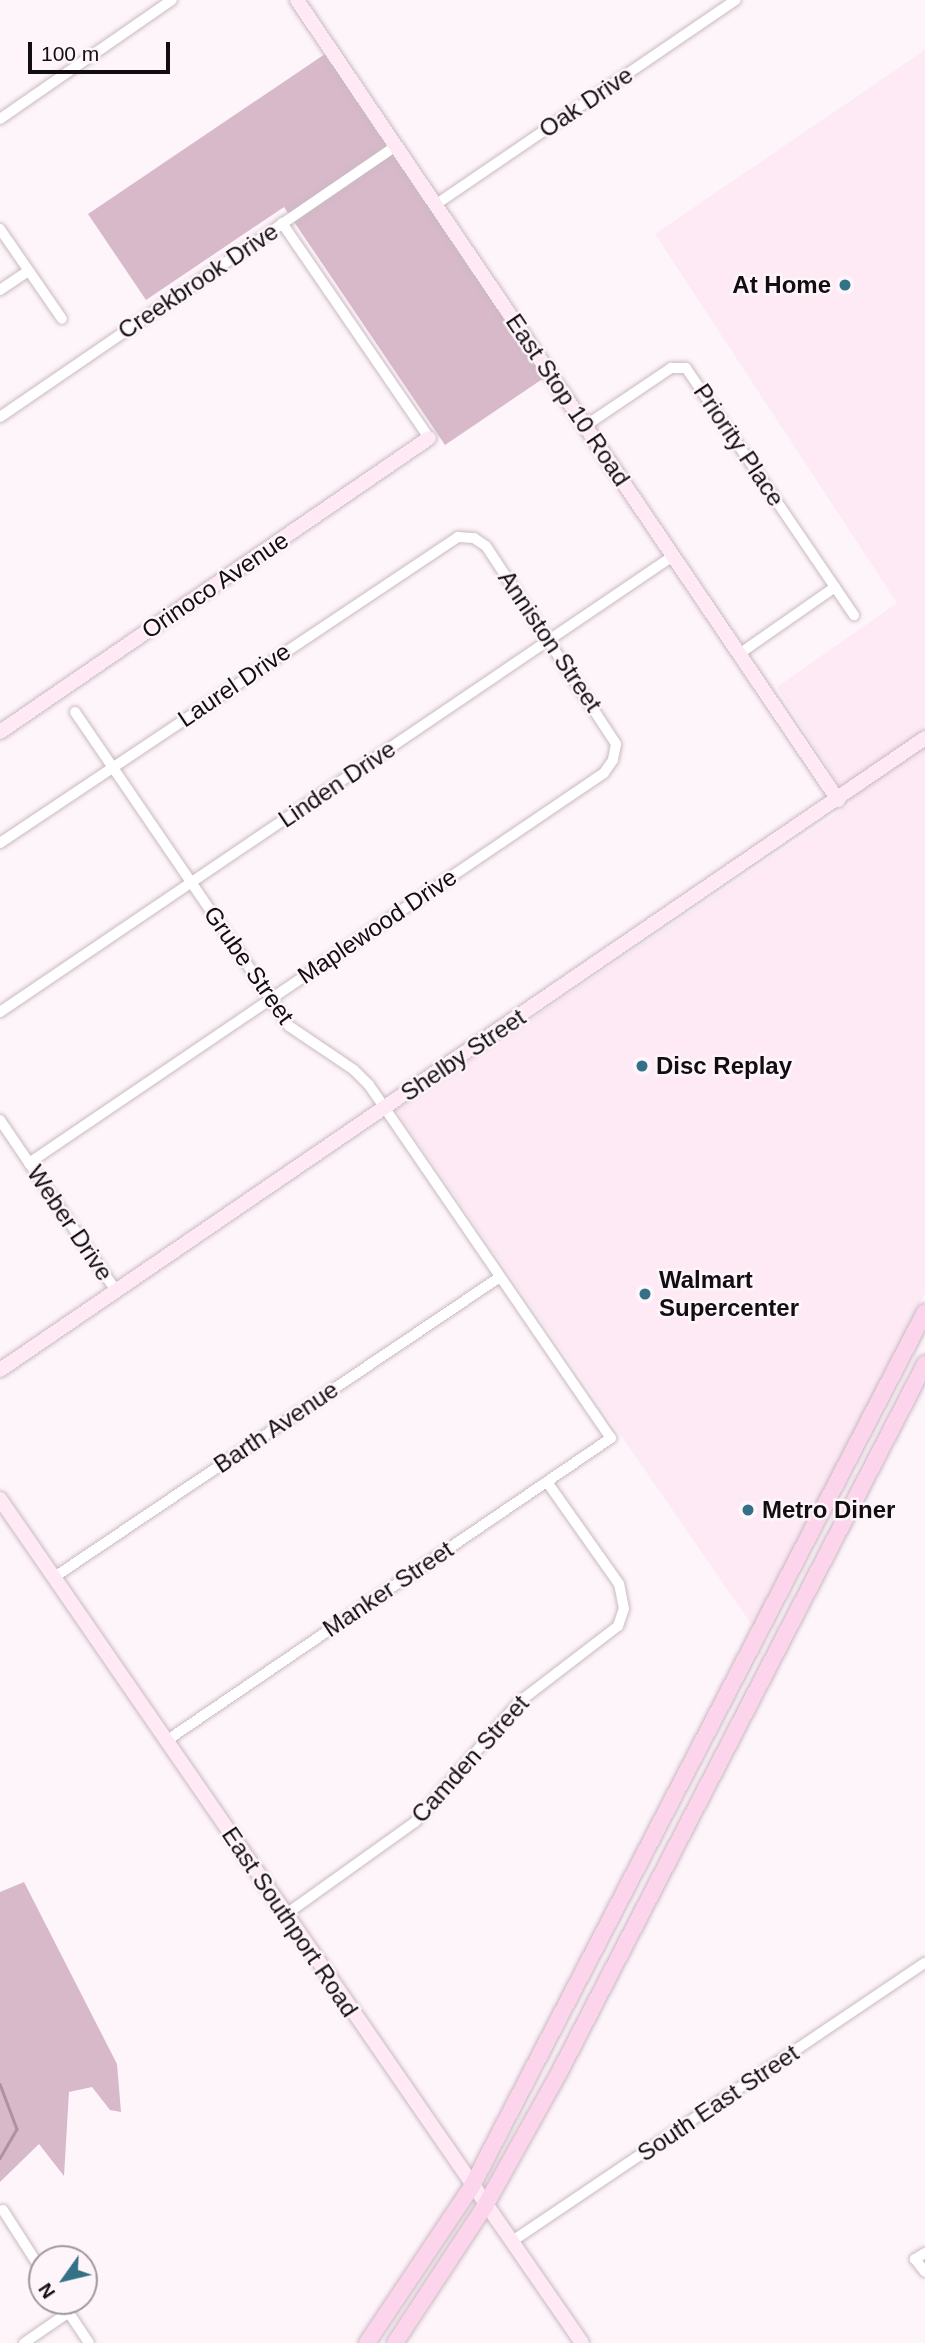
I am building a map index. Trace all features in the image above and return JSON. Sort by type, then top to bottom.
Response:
[{"type":"main road","points":[[367,2343],[472,2186],[925,1312]]},
{"type":"main road","points":[[395,2343],[485,2206],[560,2071],[925,1364]]},
{"type":"street","points":[[0,119],[172,0]]},
{"type":"street","name":"East Stop 10 Road","points":[[297,0],[838,800]]},
{"type":"street","name":"Oak Drive","points":[[435,205],[736,0]]},
{"type":"street","name":"Creekbrook Drive","points":[[0,417],[396,146]]},
{"type":"street","points":[[282,223],[429,438]]},
{"type":"street","points":[[0,229],[62,318]]},
{"type":"street","points":[[0,290],[28,271]]},
{"type":"street","name":"Priority Place","points":[[585,426],[673,366],[686,368],[854,615]]},
{"type":"street","name":"Orinoco Avenue","points":[[0,732],[429,438]]},
{"type":"street","name":"Anniston Street","points":[[470,537],[486,546],[612,732],[615,754]]},
{"type":"street","name":"Laurel Drive","points":[[0,843],[446,541],[470,537]]},
{"type":"street","name":"Linden Drive","points":[[0,1012],[673,556]]},
{"type":"street","points":[[739,653],[835,587]]},
{"type":"street","name":"Grube Street","points":[[75,712],[271,999],[299,1035],[360,1075],[611,1438]]},
{"type":"street","name":"Shelby Street","points":[[0,1370],[838,800],[925,738]]},
{"type":"street","name":"Maplewood Drive","points":[[29,1163],[604,772],[615,754]]},
{"type":"street","name":"Weber Drive","points":[[0,1120],[116,1292]]},
{"type":"street","name":"Barth Avenue","points":[[53,1578],[500,1277]]},
{"type":"street","name":"Manker Street","points":[[166,1741],[611,1438]]},
{"type":"street","name":"Camden Street","points":[[285,1915],[415,1822],[519,1702],[618,1626],[624,1609],[619,1584],[547,1482]]},
{"type":"street","name":"East Southport Road","points":[[0,1499],[582,2343]]},
{"type":"street","name":"South East Street","points":[[511,2242],[925,1963]]},
{"type":"street","points":[[3,2210],[28,2248]]},
{"type":"street","points":[[925,2253],[915,2259],[925,2272]]},
{"type":"street","points":[[24,2343],[65,2315]]},
{"type":"street","points":[[71,2315],[89,2343]]},
{"type":"shaded area","points":[[925,50],[925,1293],[754,1628],[396,1110],[851,804],[777,687],[897,603],[655,234]]},
{"type":"shaded area","points":[[325,54],[544,378],[445,445],[284,207],[146,300],[88,214]]},
{"type":"shaded area","points":[[24,1882],[117,2064],[121,2112],[110,2110],[92,2087],[69,2092],[64,2176],[39,2144],[0,2182],[0,1892]]},
{"type":"waterway","points":[[0,2084],[17,2129],[0,2159]]},
{"type":"place","name":"At Home","points":[[845,285]]},
{"type":"place","name":"Disc Replay","points":[[642,1066]]},
{"type":"place","name":"Walmart Supercenter","points":[[645,1294]]},
{"type":"place","name":"Metro Diner","points":[[748,1510]]}]
